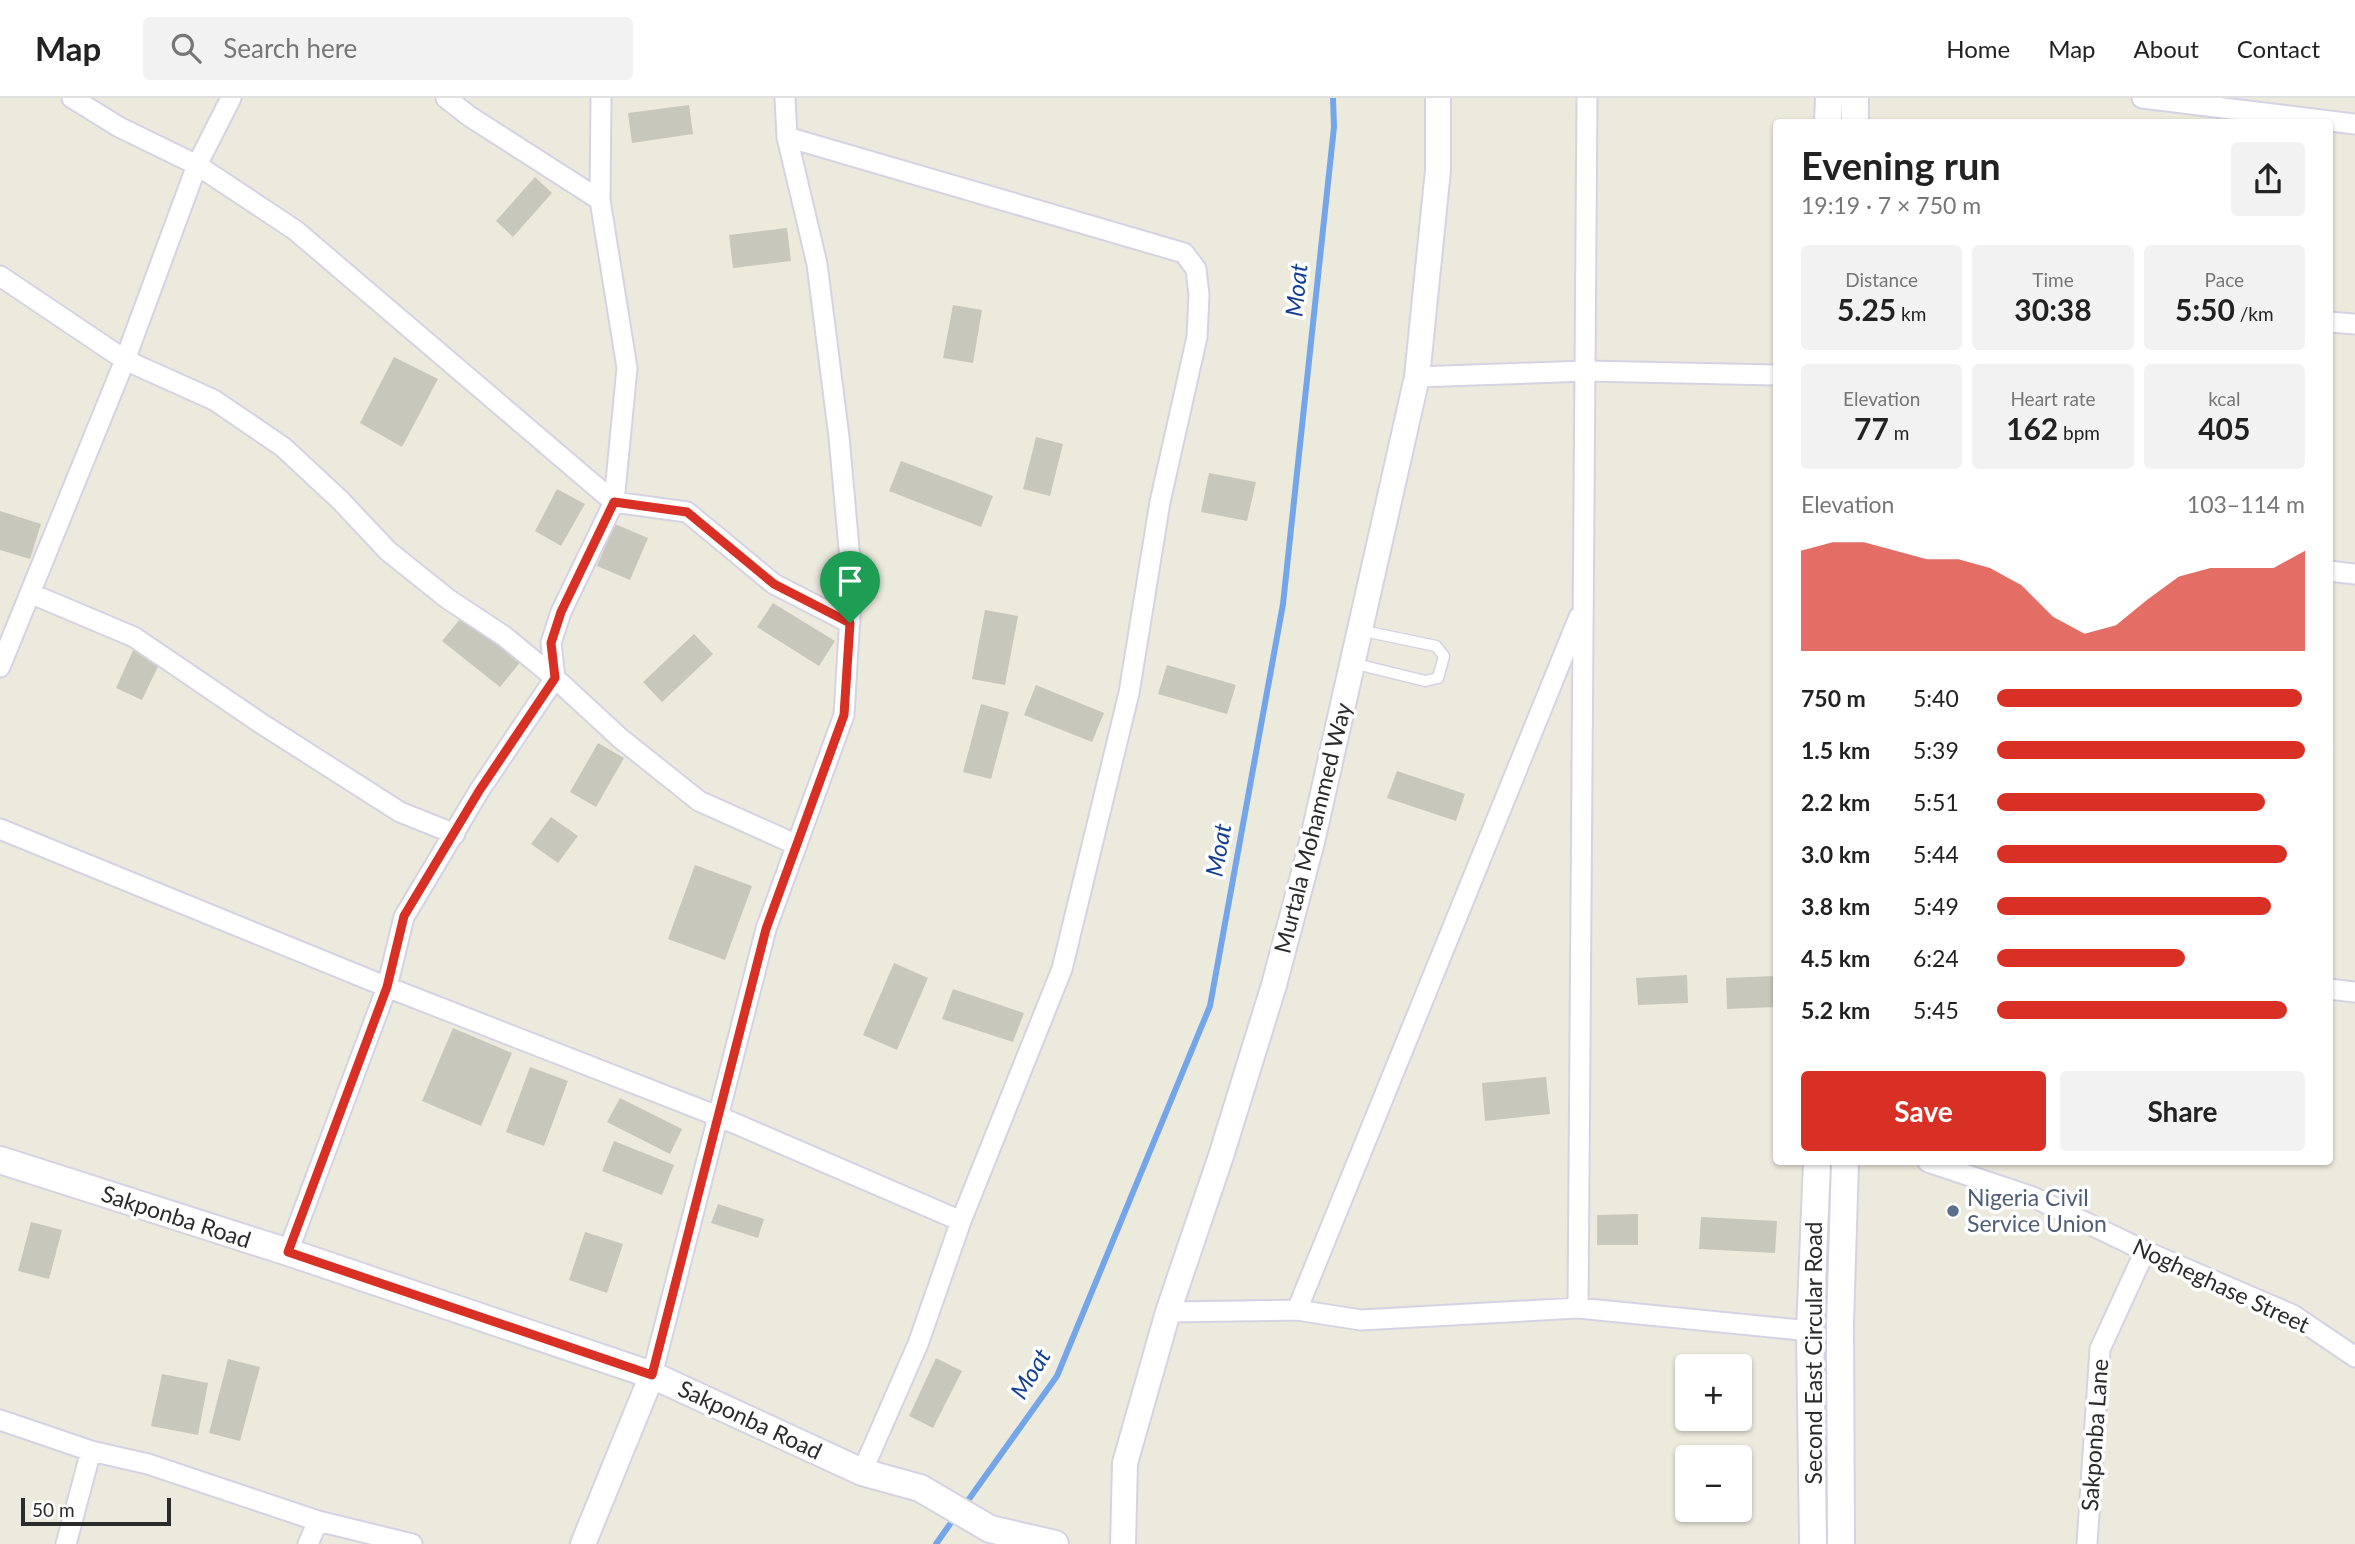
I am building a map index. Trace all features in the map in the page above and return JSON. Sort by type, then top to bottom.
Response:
[{"type":"main road","points":[[1828,119],[1829,98]]},
{"type":"main road","points":[[1854,98],[1855,119]]},
{"type":"main road","name":"Sakponba Road","points":[[0,1160],[288,1252],[652,1375],[862,1472],[920,1488],[990,1529],[1055,1544]]},
{"type":"main road","name":"Second East Circular Road","points":[[1813,1544],[1810,1331],[1817,1165]]},
{"type":"main road","name":"Second East Circular Road","points":[[1841,1544],[1840,1324],[1845,1165]]},
{"type":"street","points":[[72,98],[118,127],[197,165],[295,230],[614,502],[687,512],[774,584],[850,623]]},
{"type":"street","points":[[0,667],[32,594],[125,360],[197,165],[231,98]]},
{"type":"street","points":[[446,98],[469,116],[600,200]]},
{"type":"street","points":[[288,1252],[387,987],[404,916],[479,791],[555,678],[551,643],[561,612],[614,502],[627,368],[600,200],[601,98]]},
{"type":"street","points":[[583,1544],[652,1375],[720,1118],[766,929],[844,715],[852,582],[831,370],[817,264],[787,137],[785,98]]},
{"type":"street","name":"Murtala Mohammed Way","points":[[1123,1544],[1125,1463],[1168,1312],[1221,1156],[1274,985],[1312,842],[1416,377],[1438,170],[1438,98]]},
{"type":"street","points":[[1578,1308],[1587,98]]},
{"type":"street","points":[[2141,98],[2314,119]]},
{"type":"street","points":[[2333,121],[2355,124]]},
{"type":"street","points":[[787,137],[1184,253],[1196,269],[1199,295],[1197,337],[1160,502],[1129,693],[1062,970],[961,1221],[918,1344],[862,1472]]},
{"type":"street","points":[[0,275],[125,360],[214,400],[283,447],[340,500],[388,551],[448,599],[504,636],[555,678],[620,738],[699,802],[797,845]]},
{"type":"street","points":[[2333,323],[2355,324]]},
{"type":"street","points":[[1416,377],[1586,371],[1773,375]]},
{"type":"street","points":[[2333,571],[2355,574]]},
{"type":"street","points":[[32,594],[134,637],[262,724],[400,812],[455,834]]},
{"type":"street","points":[[1297,1310],[1584,607]]},
{"type":"street","points":[[0,829],[387,987],[720,1118],[961,1221]]},
{"type":"street","points":[[2333,989],[2355,992]]},
{"type":"street","name":"Nogheghase Street","points":[[1937,1165],[2033,1197],[2145,1251],[2293,1315],[2355,1357]]},
{"type":"street","name":"Sakponba Lane","points":[[2087,1544],[2100,1349],[2145,1251]]},
{"type":"street","points":[[1168,1312],[1297,1310],[1361,1320],[1578,1308],[1810,1331]]},
{"type":"street","points":[[0,1420],[91,1451],[148,1464],[318,1521],[412,1544]]},
{"type":"street","points":[[66,1544],[91,1451]]},
{"type":"street","points":[[308,1544],[318,1521]]},
{"type":"lane","points":[[1352,663],[1425,681],[1438,678],[1444,656],[1436,646],[1359,630]]},
{"type":"building","points":[[689,105],[693,134],[632,143],[628,113]]},
{"type":"building","points":[[535,177],[552,193],[513,237],[496,221]]},
{"type":"building","points":[[787,228],[791,261],[733,268],[729,235]]},
{"type":"building","points":[[953,305],[982,310],[973,363],[943,358]]},
{"type":"building","points":[[394,357],[438,379],[402,447],[360,423]]},
{"type":"building","points":[[1036,437],[1063,444],[1050,496],[1023,489]]},
{"type":"building","points":[[901,461],[993,496],[981,527],[889,491]]},
{"type":"building","points":[[1209,473],[1256,482],[1247,521],[1201,512]]},
{"type":"building","points":[[557,489],[585,504],[561,546],[535,531]]},
{"type":"building","points":[[0,511],[41,524],[30,559],[0,550]]},
{"type":"building","points":[[615,524],[648,538],[630,580],[597,566]]},
{"type":"building","points":[[773,603],[835,641],[819,666],[757,627]]},
{"type":"building","points":[[985,610],[1018,616],[1005,685],[972,679]]},
{"type":"building","points":[[465,613],[523,659],[500,687],[442,641]]},
{"type":"building","points":[[694,634],[713,654],[662,702],[643,682]]},
{"type":"building","points":[[134,648],[161,660],[142,700],[116,688]]},
{"type":"building","points":[[1167,665],[1236,685],[1227,714],[1158,694]]},
{"type":"building","points":[[1036,685],[1104,713],[1092,742],[1024,715]]},
{"type":"building","points":[[981,704],[1009,712],[991,779],[963,772]]},
{"type":"building","points":[[598,743],[624,758],[596,807],[570,792]]},
{"type":"building","points":[[1397,771],[1465,794],[1456,821],[1387,798]]},
{"type":"building","points":[[551,817],[578,836],[558,863],[531,844]]},
{"type":"building","points":[[695,865],[752,886],[725,960],[668,939]]},
{"type":"building","points":[[894,963],[928,978],[897,1050],[863,1035]]},
{"type":"building","points":[[1687,975],[1688,1003],[1638,1005],[1636,978]]},
{"type":"building","points":[[1773,976],[1773,1007],[1727,1009],[1726,978]]},
{"type":"building","points":[[953,989],[1024,1013],[1013,1042],[942,1019]]},
{"type":"building","points":[[453,1028],[512,1053],[481,1126],[422,1101]]},
{"type":"building","points":[[530,1067],[568,1081],[544,1146],[506,1132]]},
{"type":"building","points":[[1546,1077],[1550,1114],[1485,1121],[1482,1083]]},
{"type":"building","points":[[620,1098],[682,1129],[670,1154],[607,1122]]},
{"type":"building","points":[[614,1141],[674,1165],[662,1195],[602,1171]]},
{"type":"building","points":[[718,1204],[764,1219],[758,1238],[711,1223]]},
{"type":"building","points":[[1638,1214],[1638,1245],[1597,1245],[1597,1215]]},
{"type":"building","points":[[1701,1217],[1777,1221],[1775,1253],[1699,1249]]},
{"type":"building","points":[[31,1222],[62,1230],[49,1279],[18,1271]]},
{"type":"building","points":[[585,1232],[623,1244],[607,1293],[569,1280]]},
{"type":"building","points":[[936,1358],[962,1371],[933,1428],[909,1416]]},
{"type":"building","points":[[228,1359],[260,1367],[240,1441],[209,1433]]},
{"type":"building","points":[[162,1374],[208,1383],[198,1435],[151,1426]]},
{"type":"waterway","name":"Moat","points":[[964,1506],[1057,1376],[1210,1006],[1283,604],[1334,127],[1333,98]]},
{"type":"waterway","name":"Moat","points":[[936,1544],[955,1517]]},
{"type":"place","name":"Nigeria Civil Service Union","points":[[1953,1211]]},
{"type":"route","points":[[614,502],[687,512],[774,584],[850,623],[844,715],[766,929],[720,1118],[652,1375],[288,1252],[387,987],[404,916],[479,791],[555,678],[551,643],[561,612],[614,502]]}]
